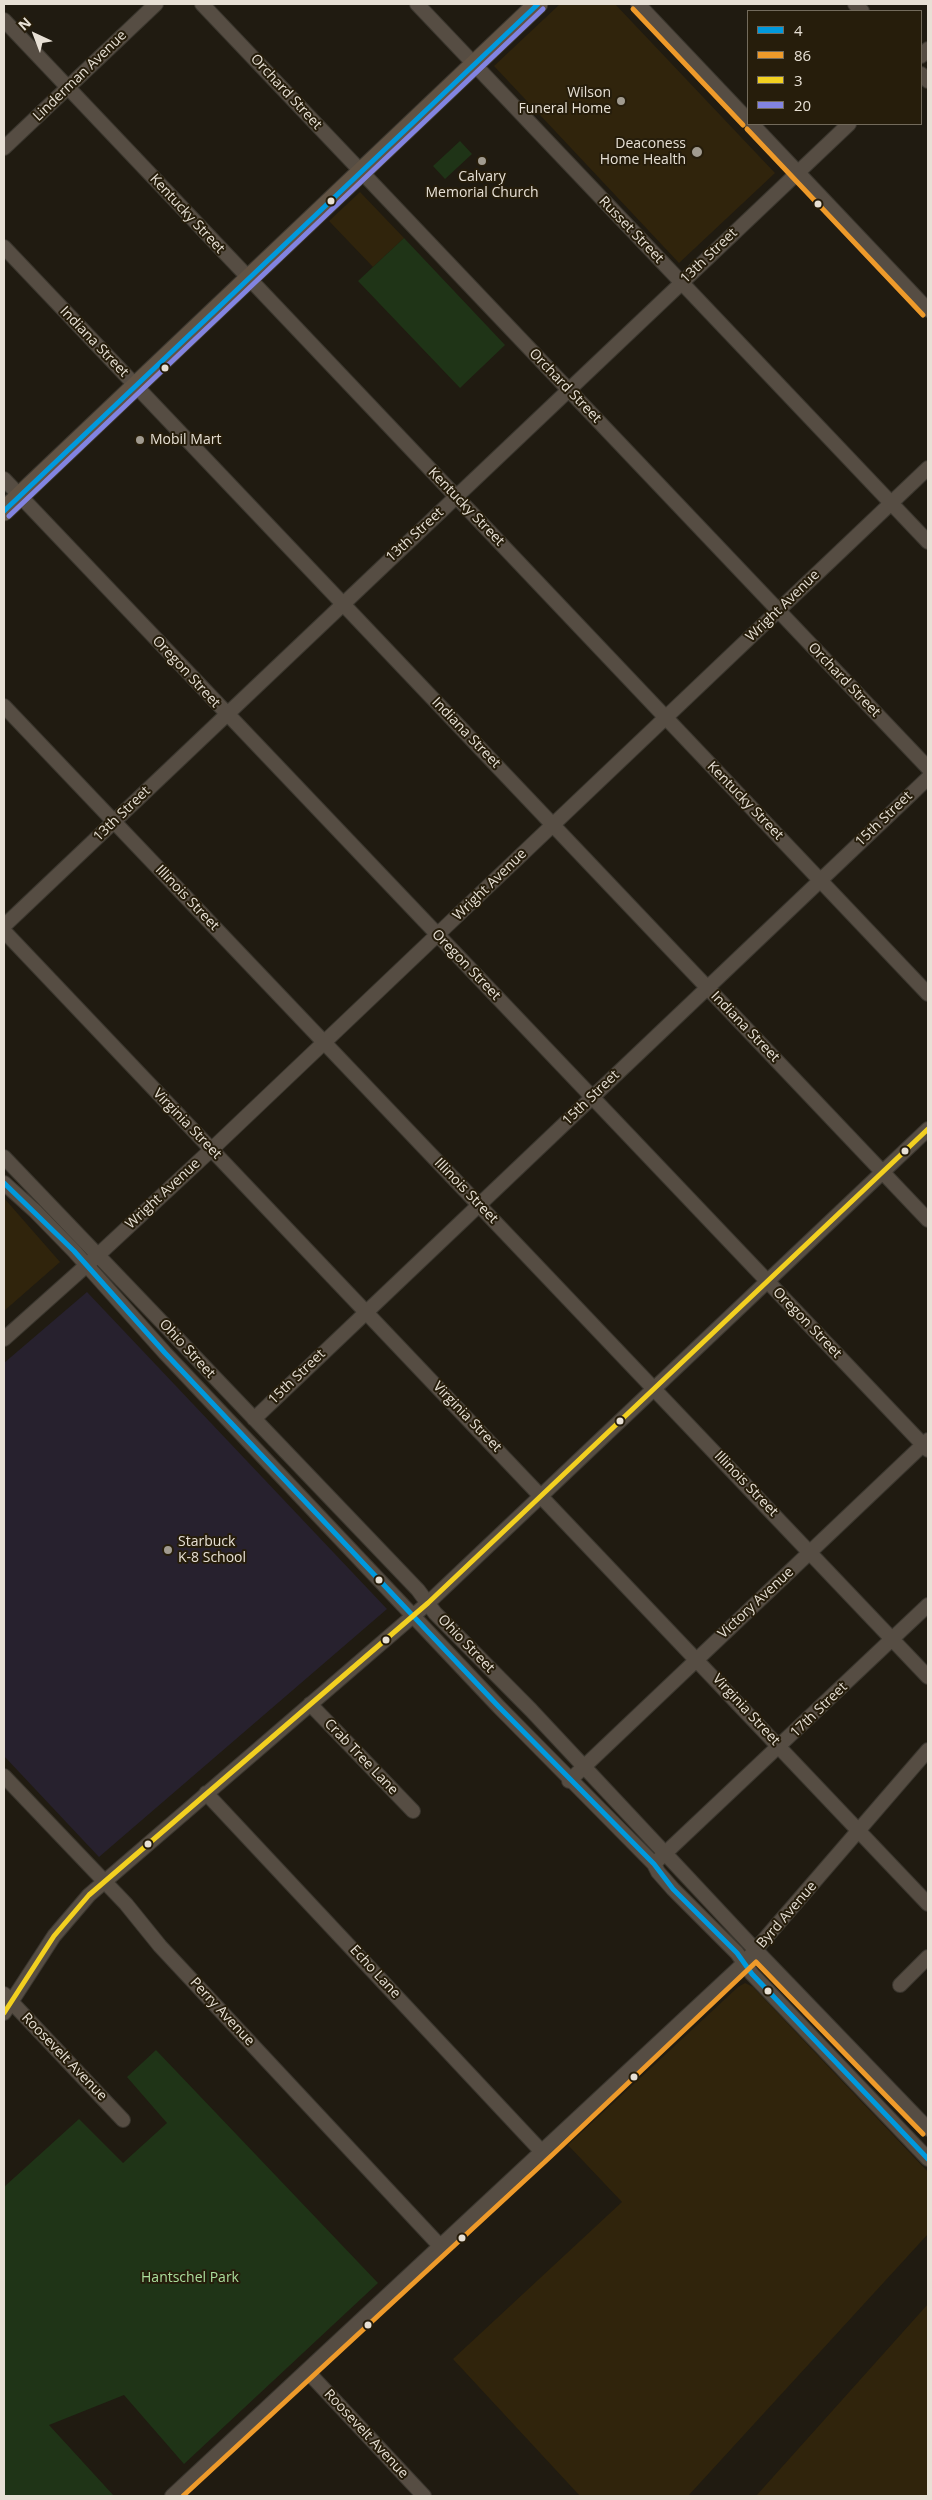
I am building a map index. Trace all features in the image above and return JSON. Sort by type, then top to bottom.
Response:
[{"type":"main road","points":[[4,511],[538,4]]},
{"type":"street","name":"Linderman Avenue","points":[[4,148],[156,4]]},
{"type":"street","name":"Orchard Street","points":[[202,4],[928,768]]},
{"type":"street","name":"Russet Street","points":[[417,4],[928,542]]},
{"type":"street","points":[[638,4],[747,119]]},
{"type":"street","name":"Kentucky Street","points":[[4,20],[928,994]]},
{"type":"street","points":[[753,125],[928,310]]},
{"type":"street","name":"13th Street","points":[[4,926],[848,125]]},
{"type":"street","name":"Indiana Street","points":[[4,247],[928,1220]]},
{"type":"street","name":"Wright Avenue","points":[[4,1339],[98,1256],[212,1149],[928,468]]},
{"type":"street","name":"Oregon Street","points":[[4,479],[592,1098],[927,1445]]},
{"type":"street","name":"Illinois Street","points":[[4,706],[928,1677]]},
{"type":"street","name":"15th Street","points":[[254,1419],[928,778]]},
{"type":"street","name":"Virginia Street","points":[[4,931],[698,1659],[928,1904]]},
{"type":"street","points":[[6,2003],[54,1936],[104,1881],[428,1603],[928,1129]]},
{"type":"street","name":"Ohio Street","points":[[4,1157],[428,1603],[435,1613],[584,1766],[659,1859],[668,1884],[737,1953],[752,1974],[928,2159]]},
{"type":"street","name":"Ohio Street","points":[[4,1183],[35,1211],[165,1353],[569,1781],[659,1859],[756,1951],[928,2129]]},
{"type":"street","points":[[165,1353],[174,1348],[186,1347]]},
{"type":"street","name":"Victory Avenue","points":[[569,1781],[810,1552],[927,1445]]},
{"type":"street","name":"17th Street","points":[[659,1859],[928,1605]]},
{"type":"street","name":"Crab Tree Lane","points":[[310,1704],[412,1811]]},
{"type":"street","name":"Byrd Avenue","points":[[172,2496],[744,1963],[928,1750]]},
{"type":"street","name":"Perry Avenue","points":[[4,1776],[104,1881],[160,1946],[441,2247]]},
{"type":"street","name":"Echo Lane","points":[[206,1794],[543,2152]]},
{"type":"street","points":[[900,1984],[928,1957]]},
{"type":"street","name":"Roosevelt Avenue","points":[[6,2003],[123,2120]]},
{"type":"street","name":"Roosevelt Avenue","points":[[307,2371],[424,2496]]},
{"type":"shaded area","points":[[560,4],[615,4],[775,173],[679,263],[494,66]]},
{"type":"shaded area","points":[[360,192],[404,238],[373,267],[329,221]]},
{"type":"shaded area","points":[[4,1198],[60,1262],[4,1311]]},
{"type":"shaded area","name":"Starbuck K-8 School","points":[[87,1292],[387,1609],[99,1857],[4,1756],[4,1363]]},
{"type":"shaded area","points":[[745,1983],[753,1987],[928,2172],[928,2234],[688,2496],[580,2496],[453,2359],[622,2202],[568,2145],[738,1987]]},
{"type":"shaded area","points":[[928,2304],[928,2496],[756,2496]]},
{"type":"green space","points":[[460,141],[472,154],[445,179],[433,166]]},
{"type":"green space","points":[[404,238],[505,345],[460,388],[358,281]]},
{"type":"green space","name":"Hantschel Park","points":[[156,2050],[378,2283],[184,2464],[124,2395],[49,2425],[114,2496],[4,2496],[4,2187],[79,2119],[123,2163],[167,2123],[127,2077]]},
{"type":"transit line","name":"4","points":[[4,511],[538,4]]},
{"type":"transit line","name":"20","points":[[9,516],[543,9]]},
{"type":"transit line","name":"86","points":[[633,9],[743,125]]},
{"type":"transit line","name":"86","points":[[747,129],[923,315]]},
{"type":"transit line","name":"3","points":[[4,2013],[54,1936],[89,1895],[428,1603],[928,1129]]},
{"type":"transit line","name":"4","points":[[4,1183],[74,1251],[165,1353],[499,1707],[654,1864],[673,1889],[737,1953],[752,1974],[928,2159]]},
{"type":"transit line","name":"86","points":[[183,2496],[550,2157],[756,1962],[923,2134]]},
{"type":"place","name":"Wilson Funeral Home","points":[[621,101]]},
{"type":"place","name":"Deaconess Home Health","points":[[697,152]]},
{"type":"place","name":"Calvary Memorial Church","points":[[482,161]]},
{"type":"place","name":"Mobil Mart","points":[[140,440]]},
{"type":"place","name":"Starbuck K-8 School","points":[[168,1550]]}]
